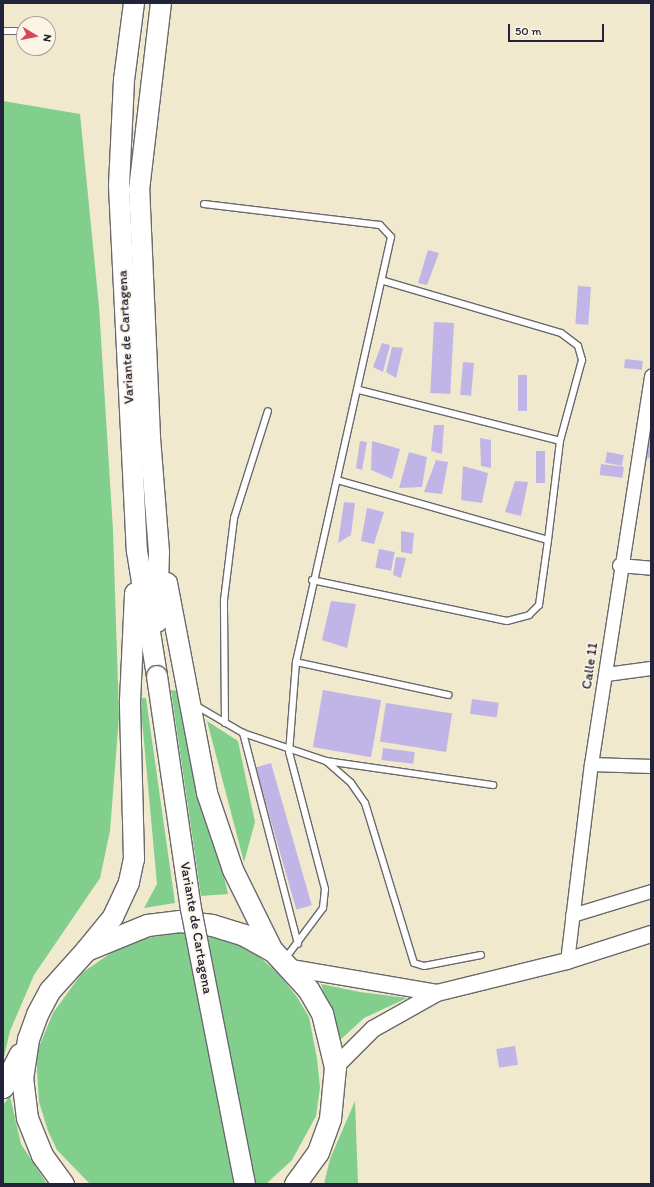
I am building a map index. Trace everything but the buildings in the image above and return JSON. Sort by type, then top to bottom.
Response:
[{"type":"highway","points":[[3,1087],[28,1039],[50,990],[86,950],[147,925],[180,921],[212,925],[244,935],[282,960],[322,1014],[335,1067],[330,1119],[318,1152],[311,1184]]},
{"type":"highway","points":[[28,1039],[22,1078],[27,1118],[42,1155],[63,1184]]},
{"type":"highway","points":[[295,1184],[318,1152]]},
{"type":"main road","name":"Variante de Cartagena","points":[[134,3],[124,80],[118,186],[137,551],[157,673],[191,909],[245,1184]]},
{"type":"main road","name":"Variante de Cartagena","points":[[157,673],[159,552],[150,437],[139,190],[161,3]]},
{"type":"main road","points":[[86,950],[117,911],[134,859],[130,701],[137,551]]},
{"type":"main road","points":[[159,552],[210,800],[233,870],[282,960]]},
{"type":"street","name":"Calle 11","points":[[567,961],[590,764],[606,674],[619,565],[650,381]]},
{"type":"street","points":[[619,565],[651,568]]},
{"type":"street","points":[[606,674],[651,668]]},
{"type":"street","points":[[590,764],[651,766]]},
{"type":"street","points":[[572,915],[651,891]]},
{"type":"street","points":[[335,1067],[373,1028],[437,993],[567,961],[651,934]]},
{"type":"street","points":[[282,960],[437,993]]},
{"type":"lane","points":[[3,31],[16,31]]},
{"type":"lane","points":[[204,204],[380,225],[391,237],[384,281],[338,480],[312,580],[296,662],[290,752],[325,889],[323,908],[298,944],[282,960]]},
{"type":"lane","points":[[312,580],[507,621],[529,615],[539,605],[560,441],[582,360],[578,346],[561,333],[384,281]]},
{"type":"lane","points":[[359,390],[560,441]]},
{"type":"lane","points":[[225,723],[224,600],[234,518],[268,411]]},
{"type":"lane","points":[[338,480],[548,540]]},
{"type":"lane","points":[[296,662],[448,695]]},
{"type":"lane","points":[[190,703],[243,733],[290,752],[326,761],[493,785]]},
{"type":"lane","points":[[243,733],[298,944]]},
{"type":"lane","points":[[326,761],[351,783],[365,803],[414,963],[424,966],[481,955]]},
{"type":"green space","points":[[3,101],[80,114],[99,307],[113,530],[119,716],[110,831],[100,878],[34,975],[10,1031],[3,1061]]},
{"type":"green space","points":[[171,690],[179,691],[228,894],[201,896]]},
{"type":"green space","points":[[140,698],[146,698],[175,903],[144,908],[157,884]]},
{"type":"green space","points":[[207,721],[238,741],[255,822],[244,862]]},
{"type":"green space","points":[[178,933],[216,936],[249,948],[278,973],[297,997],[309,1017],[317,1059],[320,1087],[316,1116],[292,1160],[266,1184],[90,1184],[57,1150],[48,1131],[39,1102],[36,1054],[53,1013],[82,973],[128,941]]},
{"type":"green space","points":[[321,984],[360,992],[407,998],[364,1018],[339,1041]]},
{"type":"green space","points":[[10,1096],[21,1144],[47,1184],[3,1184],[3,1105]]},
{"type":"green space","points":[[355,1101],[358,1184],[324,1184],[330,1159]]}]
